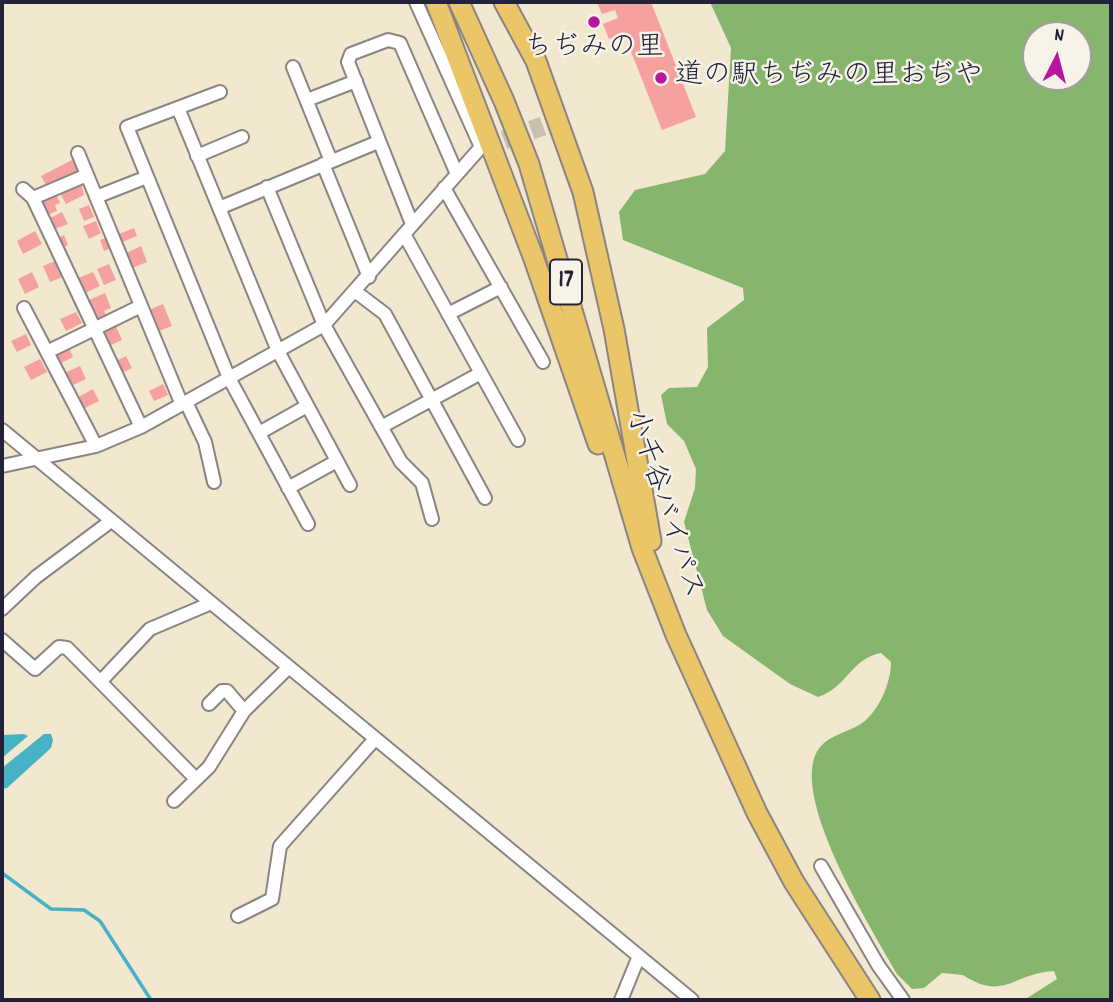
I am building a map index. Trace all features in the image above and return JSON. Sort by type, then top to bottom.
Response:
[{"type":"highway","points":[[436,2],[564,342],[607,474],[642,548]]},
{"type":"highway","name":"小千谷バイパス","points":[[459,2],[529,163],[651,571],[757,813],[794,882],[870,1000]]},
{"type":"highway","points":[[504,2],[536,61],[551,124],[583,192],[614,329],[651,539],[651,571]]},
{"type":"street","points":[[2,466],[96,446],[141,427],[324,326],[444,188],[491,144],[416,2]]},
{"type":"street","points":[[457,174],[400,43],[388,40],[351,54],[348,62],[408,229],[449,314],[518,440]]},
{"type":"street","points":[[293,67],[369,277]]},
{"type":"street","points":[[307,100],[356,81]]},
{"type":"street","points":[[220,92],[127,127],[229,378],[308,524]]},
{"type":"street","points":[[178,108],[278,351],[350,485]]},
{"type":"street","points":[[197,156],[242,137]]},
{"type":"street","points":[[219,208],[378,142]]},
{"type":"street","points":[[78,153],[141,306],[184,403],[205,442],[214,482]]},
{"type":"street","points":[[87,175],[28,194],[141,427]]},
{"type":"street","points":[[96,197],[147,177]]},
{"type":"street","points":[[267,187],[324,326],[401,463],[422,483],[432,519]]},
{"type":"street","points":[[444,188],[543,362]]},
{"type":"street","points":[[449,314],[500,287]]},
{"type":"street","points":[[356,292],[385,314],[485,498]]},
{"type":"street","points":[[47,352],[141,306]]},
{"type":"street","points":[[24,308],[96,446]]},
{"type":"street","points":[[381,427],[481,373]]},
{"type":"street","points":[[259,433],[307,406]]},
{"type":"street","points":[[2,430],[287,669],[692,1000]]},
{"type":"street","points":[[288,488],[337,461]]},
{"type":"street","points":[[2,609],[36,577],[111,521]]},
{"type":"street","points":[[101,681],[150,629],[209,604]]},
{"type":"street","points":[[2,640],[35,669],[59,647],[67,648],[196,779]]},
{"type":"street","points":[[174,801],[217,756],[225,737],[244,711],[287,669]]},
{"type":"street","points":[[209,704],[222,691],[227,691],[244,711]]},
{"type":"street","points":[[237,916],[272,900],[280,846],[375,739]]},
{"type":"street","points":[[821,866],[878,965],[903,1000]]},
{"type":"street","points":[[621,1000],[639,956]]},
{"type":"green space","points":[[710,2],[1111,2],[1111,1000],[1024,1000],[1057,979],[1054,971],[999,986],[977,983],[963,975],[942,973],[924,988],[912,989],[897,974],[852,894],[821,823],[813,790],[813,762],[824,743],[862,723],[876,708],[884,693],[891,662],[881,653],[871,656],[855,667],[836,687],[818,697],[790,684],[723,636],[707,610],[684,522],[695,488],[696,469],[684,441],[667,424],[661,395],[669,388],[697,387],[708,367],[707,328],[744,300],[743,288],[623,240],[619,212],[635,190],[705,174],[725,151],[731,48]]},
{"type":"water","points":[[44,734],[51,734],[51,748],[7,788],[2,789],[2,768]]},
{"type":"water","points":[[2,735],[28,736],[2,758]]},
{"type":"building","name":"道の駅ちぢみの里おぢや","points":[[597,2],[651,2],[696,117],[662,130],[624,34],[609,39],[603,24],[618,18],[615,10],[602,14]]},
{"type":"building","points":[[74,159],[79,170],[47,187],[41,176]]},
{"type":"building","points":[[81,182],[84,195],[66,204],[60,193]]},
{"type":"building","points":[[56,193],[60,203],[55,205],[57,211],[44,216],[38,200]]},
{"type":"building","points":[[89,205],[94,217],[84,221],[79,209]]},
{"type":"building","points":[[62,212],[68,224],[55,229],[50,218]]},
{"type":"building","points":[[96,221],[101,233],[89,239],[83,226]]},
{"type":"building","points":[[134,228],[137,236],[122,242],[119,234]]},
{"type":"building","points":[[35,231],[42,244],[23,254],[17,241]]},
{"type":"building","points":[[64,235],[68,245],[60,249],[56,239]]},
{"type":"building","points":[[108,237],[112,248],[104,251],[100,240]]},
{"type":"building","points":[[141,246],[147,262],[132,268],[126,253]]},
{"type":"building","points":[[55,261],[62,277],[50,282],[43,266]]},
{"type":"building","points":[[109,264],[116,280],[104,285],[97,269]]},
{"type":"building","points":[[32,272],[39,287],[25,294],[18,279]]},
{"type":"building","points":[[93,272],[100,286],[83,294],[76,279]]},
{"type":"building","points":[[105,293],[111,308],[104,311],[108,318],[97,323],[87,301]]},
{"type":"building","points":[[163,304],[172,326],[159,331],[151,309]]},
{"type":"building","points":[[76,312],[82,323],[66,331],[60,319]]},
{"type":"building","points":[[115,324],[122,340],[107,347],[99,332]]},
{"type":"building","points":[[26,334],[31,345],[17,352],[11,341]]},
{"type":"building","points":[[68,345],[73,357],[61,363],[55,351]]},
{"type":"building","points":[[126,356],[132,368],[120,374],[114,362]]},
{"type":"building","points":[[40,359],[47,372],[31,380],[24,367]]},
{"type":"building","points":[[80,366],[86,379],[73,385],[66,372]]},
{"type":"building","points":[[163,384],[168,395],[154,401],[149,391]]},
{"type":"building","points":[[93,389],[99,401],[83,409],[77,398]]},
{"type":"waterway","points":[[2,873],[51,909],[84,910],[100,921],[151,1000]]},
{"type":"tunnel","points":[[504,140],[543,126]]},
{"type":"place","name":"ちぢみの里","points":[[594,22]]},
{"type":"place","name":"道の駅ちぢみの里おぢや","points":[[661,78]]}]
